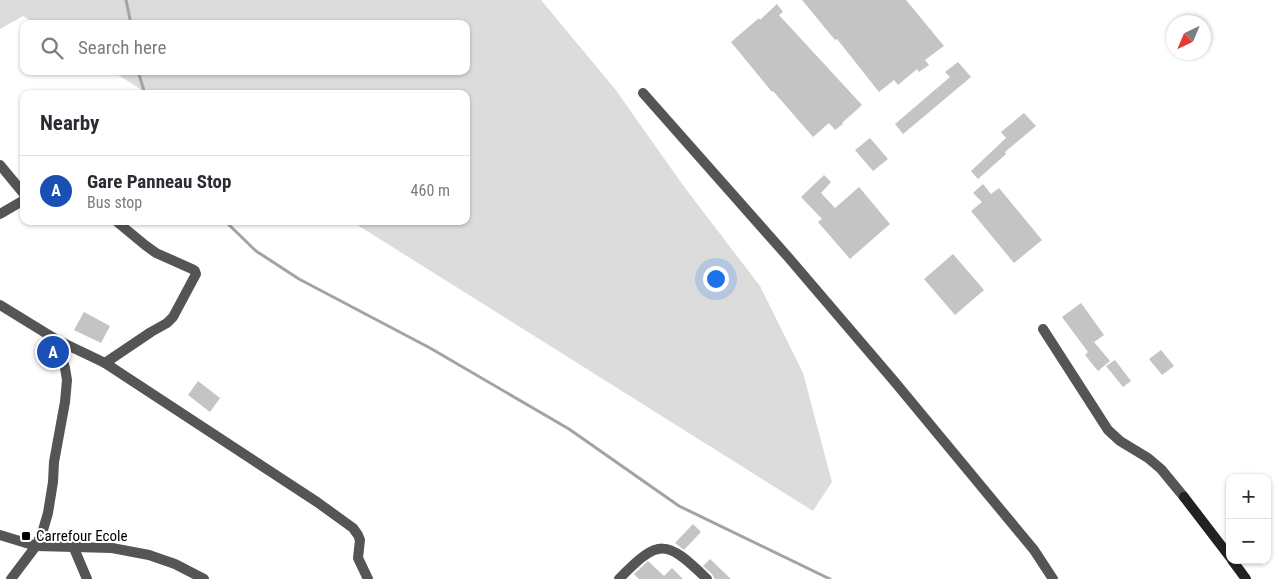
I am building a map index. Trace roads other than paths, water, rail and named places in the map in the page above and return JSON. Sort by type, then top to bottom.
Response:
[{"type":"street","points":[[643,94],[894,380],[1034,550],[1053,579]]},
{"type":"street","points":[[0,165],[20,189]]},
{"type":"street","points":[[0,214],[20,202]]},
{"type":"street","points":[[105,363],[167,323],[173,317],[196,274],[192,269],[145,246],[121,225]]},
{"type":"street","points":[[0,316],[4,307],[57,340],[105,363],[353,528],[360,540],[358,558],[368,579]]},
{"type":"street","points":[[1043,329],[1108,430],[1120,441],[1148,458],[1161,469],[1226,552]]},
{"type":"street","points":[[11,579],[36,546],[48,513],[54,462],[65,402],[65,368],[57,340]]},
{"type":"street","points":[[0,535],[36,546],[112,548],[149,555],[175,564],[204,579]]},
{"type":"street","points":[[73,546],[86,579]]},
{"type":"street","points":[[618,579],[636,561],[648,552],[660,547],[676,551],[707,579]]},
{"type":"street","points":[[1235,564],[1246,579]]},
{"type":"waterway","points":[[126,0],[130,20]]},
{"type":"waterway","points":[[139,75],[144,90]]},
{"type":"waterway","points":[[229,225],[256,251],[299,279],[430,348],[569,429],[679,506],[830,579]]},
{"type":"place","name":"Gare Panneau Stop","points":[[53,352]]},
{"type":"place","name":"Carrefour Ecole","points":[[26,536]]}]
